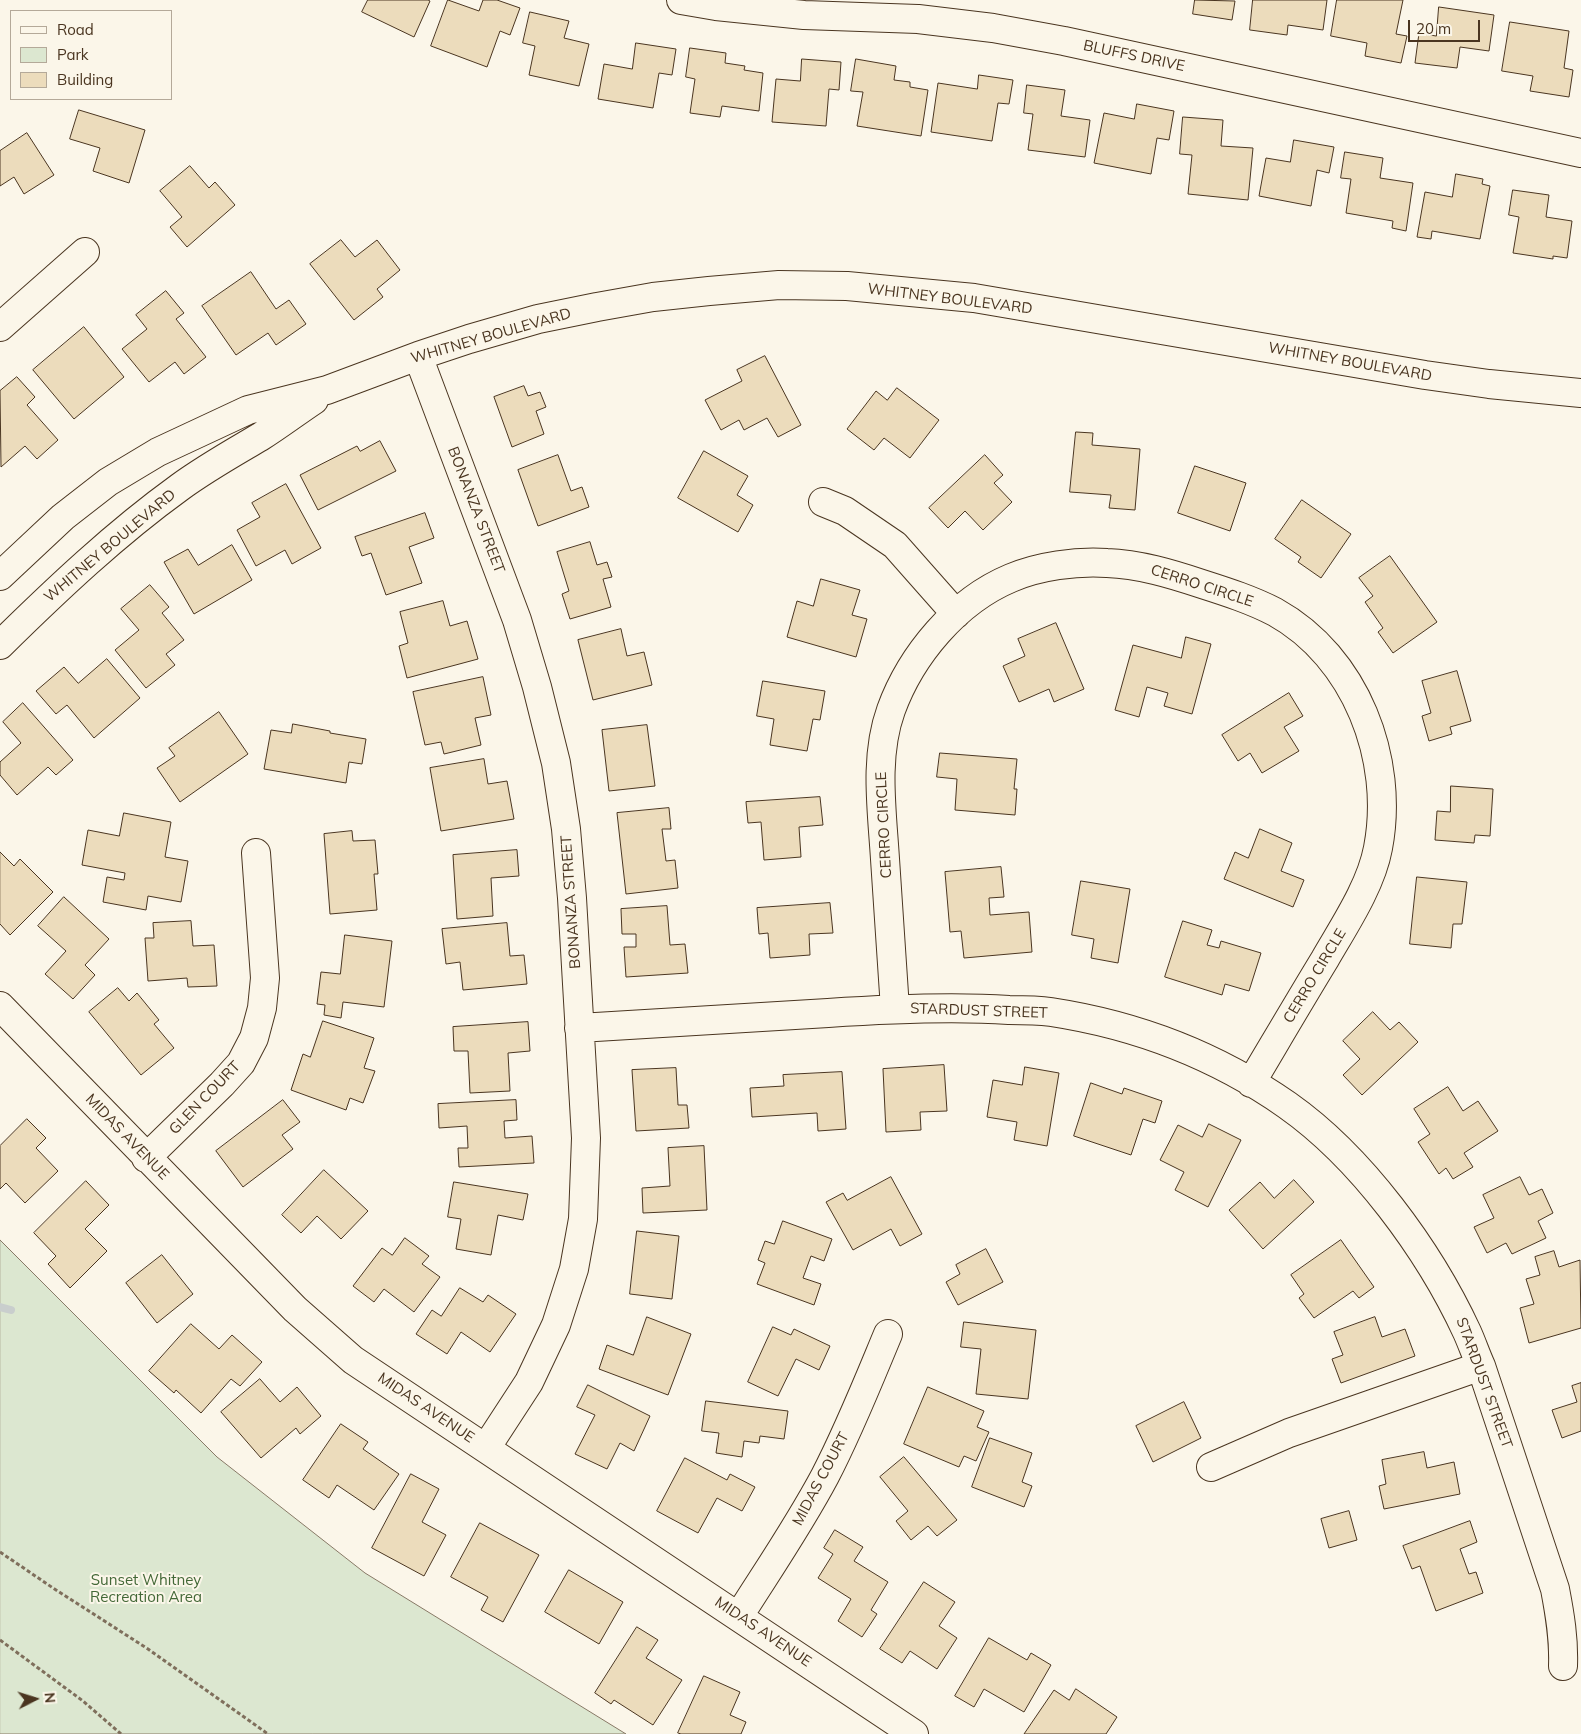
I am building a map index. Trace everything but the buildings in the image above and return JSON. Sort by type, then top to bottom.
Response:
[{"type":"street","name":"BLUFFS DRIVE","points":[[681,0],[716,6],[804,15],[918,19],[993,28],[1064,41],[1581,153]]},
{"type":"street","points":[[0,326],[85,252]]},
{"type":"street","name":"WHITNEY BOULEVARD","points":[[0,576],[62,517],[100,488],[158,452],[248,410],[327,390],[418,356],[538,319],[653,297],[779,285],[847,286],[908,291],[974,298],[1425,375],[1489,384],[1581,392]]},
{"type":"street","name":"BONANZA STREET","points":[[418,356],[517,620],[537,686],[556,763],[566,829],[572,898],[586,1146],[583,1219],[574,1269],[556,1325],[529,1382],[486,1448]]},
{"type":"street","name":"WHITNEY BOULEVARD","points":[[0,645],[54,592],[137,520],[181,486],[261,436],[327,390]]},
{"type":"street","points":[[823,502],[845,511],[894,545],[956,614]]},
{"type":"street","name":"CERRO CIRCLE","points":[[895,1009],[881,793],[882,748],[891,711],[906,680],[929,643],[956,614],[981,595],[1011,578],[1042,569],[1072,564],[1107,562],[1137,566],[1171,573],[1236,595],[1277,613],[1306,633],[1330,658],[1350,687],[1366,718],[1375,748],[1381,784],[1382,820],[1377,852],[1363,890],[1251,1082]]},
{"type":"street","name":"GLEN COURT","points":[[146,1158],[241,1063],[254,1038],[262,1008],[264,978],[256,853]]},
{"type":"street","name":"MIDAS AVENUE","points":[[0,1006],[295,1309],[353,1360],[914,1734]]},
{"type":"street","name":"STARDUST STREET","points":[[579,1028],[895,1009],[994,1009],[1050,1012],[1115,1025],[1163,1040],[1210,1058],[1288,1105],[1330,1141],[1366,1178],[1428,1261],[1464,1325],[1481,1366],[1554,1589],[1564,1641],[1563,1666]]},
{"type":"street","name":"MIDAS COURT","points":[[738,1616],[797,1524],[825,1476],[857,1410],[888,1334]]},
{"type":"street","points":[[1211,1467],[1289,1432],[1481,1366]]},
{"type":"path","points":[[0,1552],[148,1650],[268,1734]]},
{"type":"path","points":[[0,1640],[83,1701],[121,1734]]},
{"type":"green space","name":"Sunset Whitney Recreation Area","points":[[0,1240],[217,1457],[365,1573],[626,1734],[0,1734]]},
{"type":"waterway","points":[[0,1307],[11,1310]]}]
